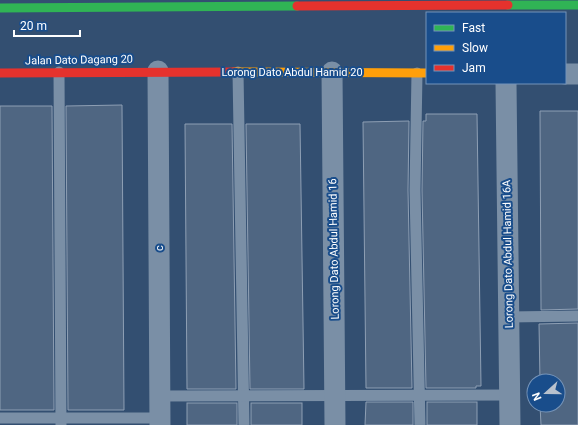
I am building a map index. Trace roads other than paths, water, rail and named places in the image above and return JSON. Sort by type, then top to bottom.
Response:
[{"type":"street","points":[[0,8],[237,3],[506,3],[578,5]]},
{"type":"street","name":"Lorong Dato Abdul Hamid 20","points":[[158,72],[422,73]]},
{"type":"street","name":"Jalan Dato Dagang 20","points":[[0,73],[158,72]]},
{"type":"street","name":"c","points":[[158,72],[160,422]]},
{"type":"street","name":"Lorong Dato Abdul Hamid 16","points":[[332,72],[335,425]]},
{"type":"street","points":[[566,74],[578,74]]},
{"type":"street","name":"Lorong Dato Abdul Hamid 16A","points":[[506,84],[510,425]]},
{"type":"lane","points":[[59,72],[61,422]]},
{"type":"lane","points":[[238,72],[244,425]]},
{"type":"lane","points":[[420,425],[416,190],[422,73]]},
{"type":"lane","points":[[508,317],[578,316]]},
{"type":"lane","points":[[159,396],[510,395]]},
{"type":"lane","points":[[0,418],[61,422],[160,422]]}]
